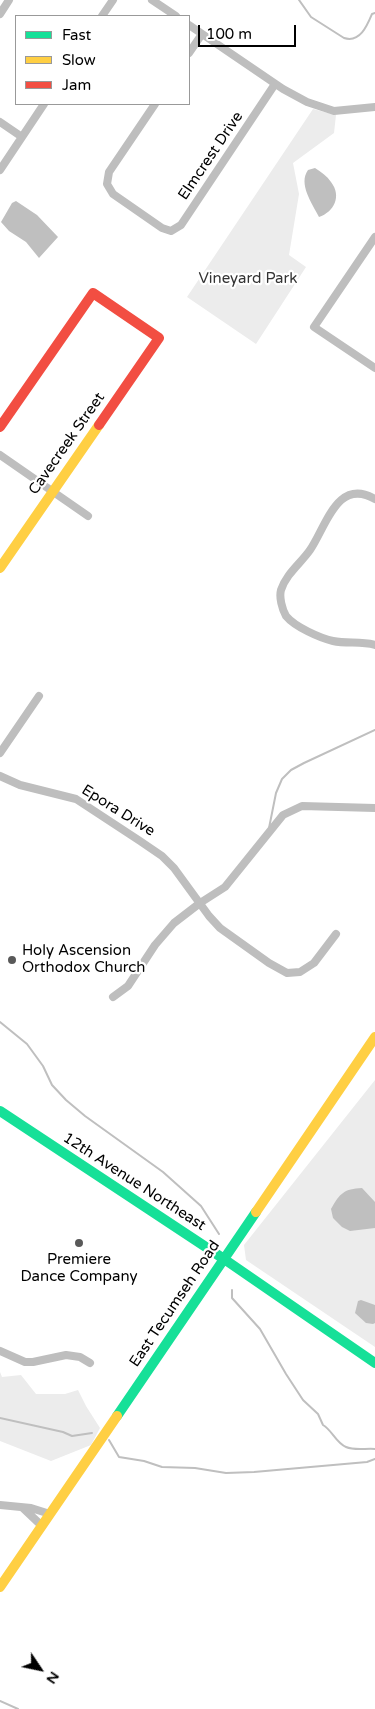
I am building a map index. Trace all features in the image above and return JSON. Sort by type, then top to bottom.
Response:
[{"type":"street","points":[[0,14],[9,0]]},
{"type":"street","points":[[103,15],[113,0]]},
{"type":"street","points":[[152,0],[174,15]]},
{"type":"street","points":[[190,26],[275,84],[307,102],[327,109],[340,110],[375,107]]},
{"type":"street","points":[[190,52],[202,34]]},
{"type":"street","name":"Elmcrest Drive","points":[[154,105],[106,180],[108,188],[113,194],[162,228],[171,231],[181,225],[275,84]]},
{"type":"street","points":[[0,170],[43,105]]},
{"type":"street","points":[[0,122],[22,137]]},
{"type":"street","points":[[375,236],[314,327],[375,368]]},
{"type":"street","name":"Cavecreek Street","points":[[0,427],[93,293],[159,338],[0,568]]},
{"type":"street","points":[[0,455],[88,516]]},
{"type":"street","points":[[375,499],[362,494],[351,495],[341,499],[332,507],[316,540],[299,564],[287,576],[281,591],[281,604],[286,616],[316,635],[334,641],[366,642],[375,645]]},
{"type":"street","points":[[0,753],[39,696]]},
{"type":"street","name":"Epora Drive","points":[[0,776],[20,785],[76,799],[162,856],[174,868],[220,928],[269,963],[287,973],[300,972],[314,964],[336,934]]},
{"type":"street","points":[[113,997],[128,986],[155,945],[174,923],[225,887],[283,815],[302,806],[375,808]]},
{"type":"street","name":"East Tecumseh Road","points":[[0,1587],[375,1037]]},
{"type":"street","name":"12th Avenue Northeast","points":[[0,1111],[224,1259],[375,1363]]},
{"type":"street","points":[[0,1351],[25,1362],[66,1355],[90,1362]]},
{"type":"street","points":[[0,1505],[31,1508],[50,1514]]},
{"type":"street","points":[[23,1508],[42,1526]]},
{"type":"green space","name":"Vineyard Park","points":[[313,109],[336,115],[334,133],[293,163],[299,194],[289,255],[306,267],[256,344],[187,297]]},
{"type":"green space","points":[[375,1080],[375,1347],[246,1260],[244,1245]]},
{"type":"green space","points":[[0,1372],[2,1377],[21,1375],[36,1394],[65,1394],[78,1390],[100,1428],[91,1445],[51,1461],[0,1441]]},
{"type":"shaded area","points":[[315,168],[324,174],[334,187],[336,193],[335,203],[329,211],[319,217],[305,187],[305,175],[308,170]]},
{"type":"shaded area","points":[[16,201],[37,215],[58,237],[39,258],[26,242],[9,231],[1,222],[12,203]]},
{"type":"shaded area","points":[[362,1188],[375,1202],[375,1228],[350,1231],[342,1227],[333,1218],[331,1209],[343,1193],[351,1189]]},
{"type":"shaded area","points":[[361,1300],[375,1305],[375,1323],[366,1323],[355,1313],[358,1301]]},
{"type":"waterway","points":[[299,0],[311,17],[344,38],[350,39],[359,36],[372,14],[375,13]]},
{"type":"waterway","points":[[269,828],[276,793],[282,779],[291,770],[375,730]]},
{"type":"waterway","points":[[0,1022],[27,1044],[43,1066],[52,1085],[66,1100],[85,1116],[163,1172],[201,1206],[219,1234]]},
{"type":"waterway","points":[[232,1290],[232,1298],[260,1329],[303,1400],[318,1414],[323,1425],[339,1443],[349,1448],[375,1449]]},
{"type":"waterway","points":[[0,1418],[63,1432],[72,1436],[92,1433]]},
{"type":"waterway","points":[[109,1440],[119,1457],[144,1461],[162,1467],[195,1468],[226,1473],[367,1462],[375,1459]]},
{"type":"waterway","points":[[0,1701],[18,1709]]},
{"type":"traffic: fast","points":[[0,1111],[224,1259],[256,1212]]},
{"type":"traffic: fast","points":[[117,1416],[224,1259],[375,1363]]},
{"type":"traffic: slow","points":[[0,568],[99,425]]},
{"type":"traffic: slow","points":[[256,1212],[375,1037]]},
{"type":"traffic: slow","points":[[0,1587],[117,1416]]},
{"type":"traffic: jam","points":[[0,427],[93,293],[159,338],[99,425]]},
{"type":"place","name":"Holy Ascension Orthodox Church","points":[[12,960]]},
{"type":"place","name":"Premiere Dance Company","points":[[79,1243]]}]
